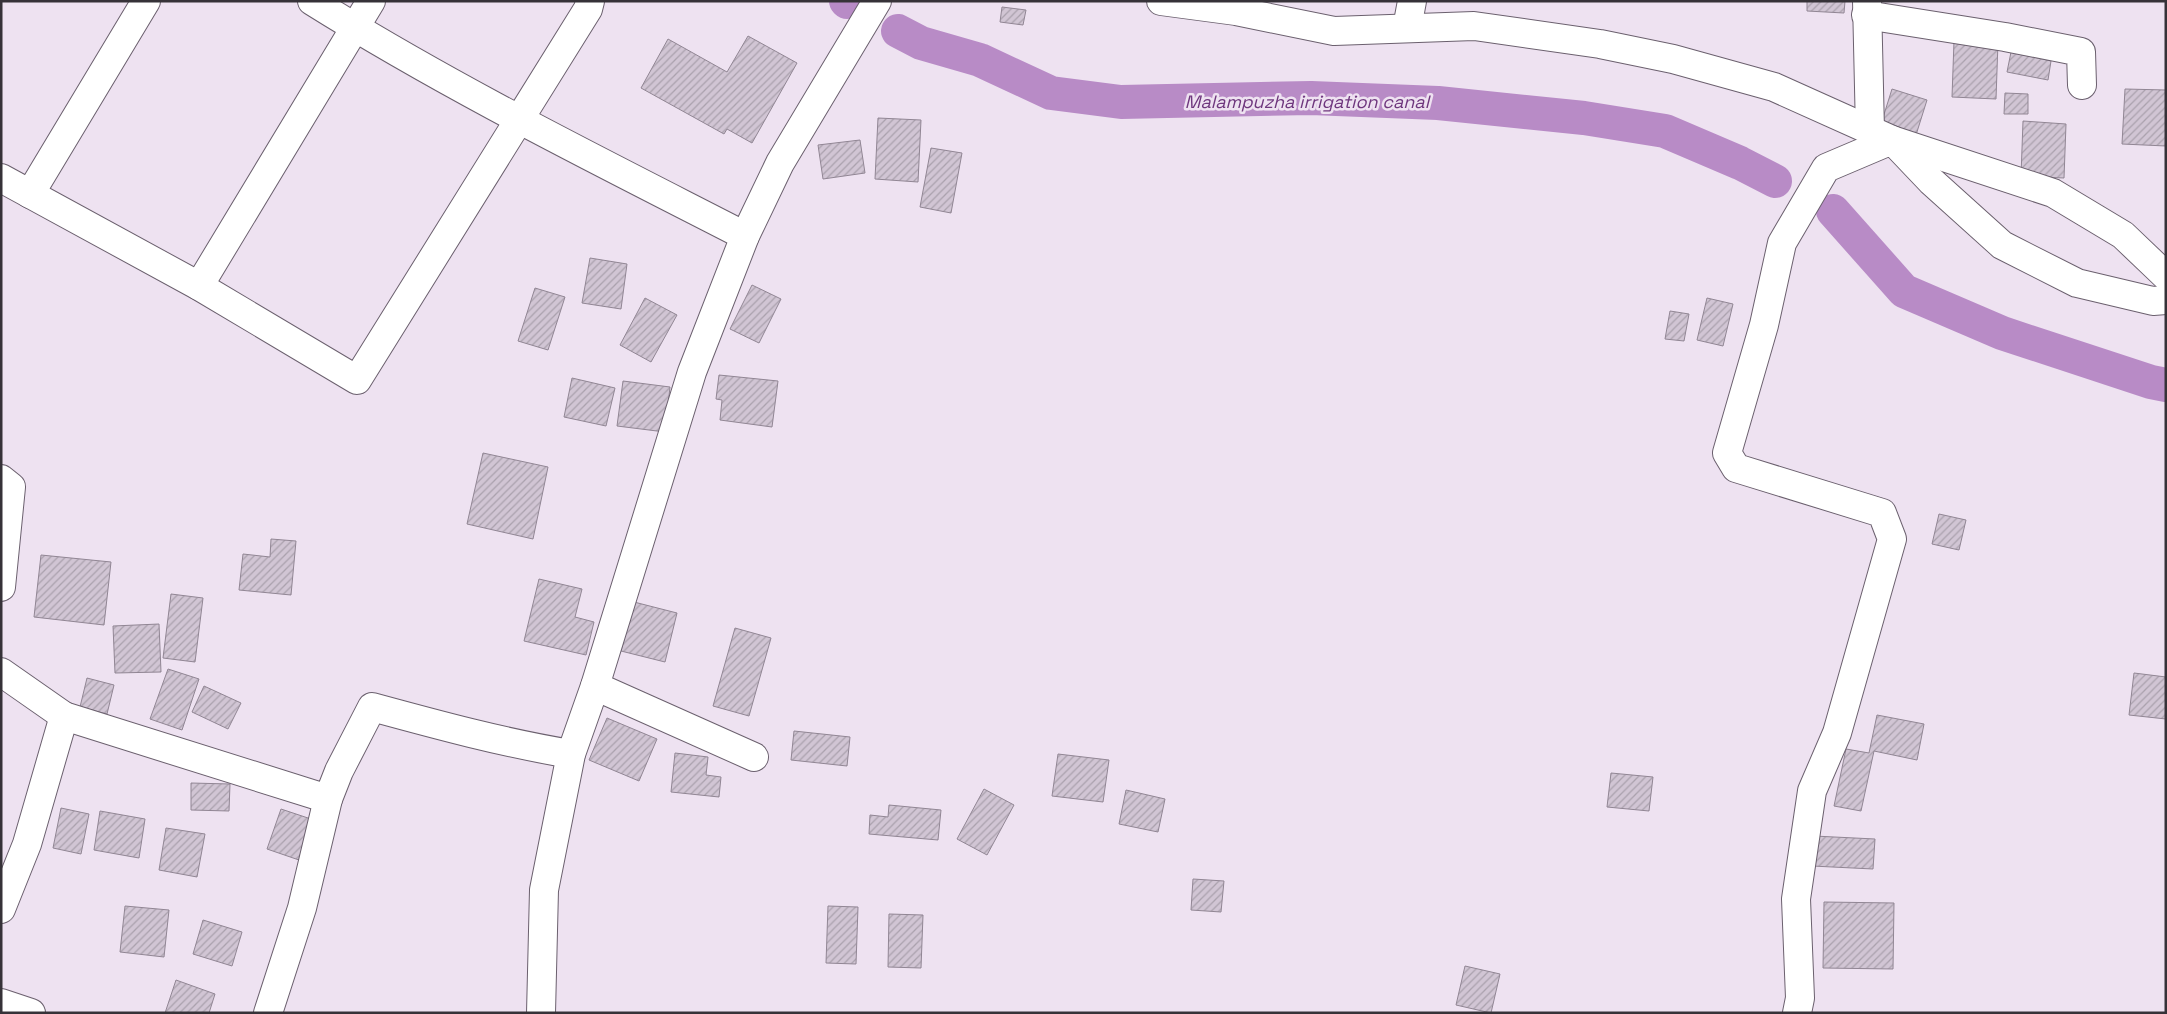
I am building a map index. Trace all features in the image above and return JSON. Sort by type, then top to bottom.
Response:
[{"type":"street","points":[[30,194],[146,1]]},
{"type":"street","points":[[312,1],[355,28],[519,119],[745,236]]},
{"type":"street","points":[[199,286],[371,1]]},
{"type":"street","points":[[1,178],[199,286],[357,380],[588,9],[590,1]]},
{"type":"street","points":[[541,1013],[544,890],[571,754],[595,686],[692,372],[745,236],[780,163],[876,1]]},
{"type":"street","points":[[1161,1],[1236,11],[1334,31],[1474,26],[1600,44],[1673,59],[1774,88],[1881,135],[2053,193],[2123,235],[2166,276]]},
{"type":"street","points":[[1408,28],[1412,1]]},
{"type":"street","points":[[2082,85],[2080,52],[1866,8],[1881,135],[2002,245],[2077,282],[2153,302],[2166,300]]},
{"type":"street","points":[[1797,1013],[1800,998],[1796,899],[1812,791],[1837,732],[1892,539],[1882,514],[1736,468],[1727,453],[1764,325],[1782,243],[1826,168],[1881,135]]},
{"type":"street","points":[[1,479],[11,487],[1,587]]},
{"type":"street","points":[[1,672],[64,716],[328,799]]},
{"type":"street","points":[[595,686],[754,757]]},
{"type":"street","points":[[268,1013],[302,908],[328,799],[339,771],[372,707],[520,746],[571,754]]},
{"type":"street","points":[[1,909],[27,844],[64,716]]},
{"type":"street","points":[[1,1003],[31,1013]]},
{"type":"building","points":[[1807,1],[1845,1],[1844,13],[1807,11]]},
{"type":"building","points":[[1002,7],[1026,10],[1023,25],[1000,22]]},
{"type":"building","points":[[748,36],[797,63],[752,143],[727,129],[724,134],[641,88],[668,39],[727,72]]},
{"type":"building","points":[[1954,41],[1998,42],[1996,99],[1952,97]]},
{"type":"building","points":[[2011,52],[2051,61],[2048,80],[2007,72]]},
{"type":"building","points":[[1892,89],[1927,100],[1916,135],[1881,124]]},
{"type":"building","points":[[2125,89],[2166,90],[2166,146],[2122,144]]},
{"type":"building","points":[[2005,93],[2028,94],[2028,114],[2004,114]]},
{"type":"building","points":[[878,118],[921,120],[918,182],[875,179]]},
{"type":"building","points":[[2023,121],[2066,124],[2064,178],[2021,176]]},
{"type":"building","points":[[860,140],[865,173],[823,179],[818,145]]},
{"type":"building","points":[[931,148],[962,153],[951,213],[920,207]]},
{"type":"building","points":[[590,258],[627,264],[621,309],[582,303]]},
{"type":"building","points":[[752,285],[781,299],[759,343],[730,329]]},
{"type":"building","points":[[535,288],[565,297],[548,350],[518,341]]},
{"type":"building","points":[[645,298],[677,315],[651,362],[620,345]]},
{"type":"building","points":[[1707,298],[1733,304],[1723,346],[1697,340]]},
{"type":"building","points":[[1670,311],[1689,314],[1684,341],[1665,339]]},
{"type":"building","points":[[719,375],[778,381],[772,427],[720,420],[722,400],[716,399]]},
{"type":"building","points":[[572,378],[615,388],[606,426],[564,417]]},
{"type":"building","points":[[623,381],[670,387],[665,432],[617,426]]},
{"type":"building","points":[[483,453],[548,467],[533,539],[467,524]]},
{"type":"building","points":[[1939,514],[1966,520],[1959,550],[1932,544]]},
{"type":"building","points":[[271,539],[296,541],[291,595],[239,590],[243,554],[270,557]]},
{"type":"building","points":[[41,555],[111,562],[104,625],[34,617]]},
{"type":"building","points":[[539,579],[582,589],[575,617],[594,622],[586,655],[524,641]]},
{"type":"building","points":[[171,594],[203,598],[195,662],[163,658]]},
{"type":"building","points":[[634,602],[677,613],[665,662],[621,651]]},
{"type":"building","points":[[159,624],[161,672],[115,673],[113,626]]},
{"type":"building","points":[[735,628],[771,638],[749,716],[713,706]]},
{"type":"building","points":[[168,669],[199,679],[182,730],[150,719]]},
{"type":"building","points":[[2134,673],[2166,677],[2166,719],[2129,715]]},
{"type":"building","points":[[87,678],[114,685],[107,714],[80,707]]},
{"type":"building","points":[[204,686],[241,703],[228,729],[192,712]]},
{"type":"building","points":[[1877,715],[1924,724],[1917,760],[1874,751],[1861,811],[1834,806],[1846,749],[1869,753]]},
{"type":"building","points":[[607,718],[657,739],[639,781],[589,760]]},
{"type":"building","points":[[794,731],[850,737],[847,766],[791,760]]},
{"type":"building","points":[[675,753],[708,757],[706,775],[721,777],[719,797],[671,792]]},
{"type":"building","points":[[1058,754],[1109,760],[1103,802],[1052,796]]},
{"type":"building","points":[[1611,773],[1653,777],[1649,811],[1607,807]]},
{"type":"building","points":[[191,783],[230,784],[229,811],[191,810]]},
{"type":"building","points":[[984,789],[1014,805],[987,855],[957,839]]},
{"type":"building","points":[[1126,790],[1165,799],[1158,832],[1119,824]]},
{"type":"building","points":[[889,805],[941,810],[938,840],[869,834],[870,815],[888,817]]},
{"type":"building","points":[[61,808],[89,814],[81,854],[53,848]]},
{"type":"building","points":[[281,809],[314,820],[299,860],[267,849]]},
{"type":"building","points":[[100,811],[145,819],[139,858],[94,850]]},
{"type":"building","points":[[166,828],[205,834],[197,877],[159,870]]},
{"type":"building","points":[[1814,836],[1875,839],[1873,869],[1812,866]]},
{"type":"building","points":[[1193,879],[1224,881],[1221,912],[1191,910]]},
{"type":"building","points":[[1824,902],[1894,903],[1893,969],[1823,968]]},
{"type":"building","points":[[125,906],[169,910],[164,957],[120,952]]},
{"type":"building","points":[[828,906],[858,907],[856,964],[826,963]]},
{"type":"building","points":[[889,914],[923,915],[921,968],[888,967]]},
{"type":"building","points":[[203,920],[242,932],[232,966],[193,954]]},
{"type":"building","points":[[1465,966],[1500,974],[1491,1013],[1456,1005]]},
{"type":"building","points":[[176,980],[215,994],[209,1013],[165,1013]]},
{"type":"waterway","name":"Malampuzha irrigation canal","points":[[898,31],[921,43],[980,60],[1051,93],[1121,102],[1311,98],[1438,103],[1584,118],[1665,131],[1740,163],[1775,181]]},
{"type":"waterway","name":"Malampuzha irrigation canal","points":[[1833,211],[1904,291],[2002,333],[2151,382],[2166,385]]}]
